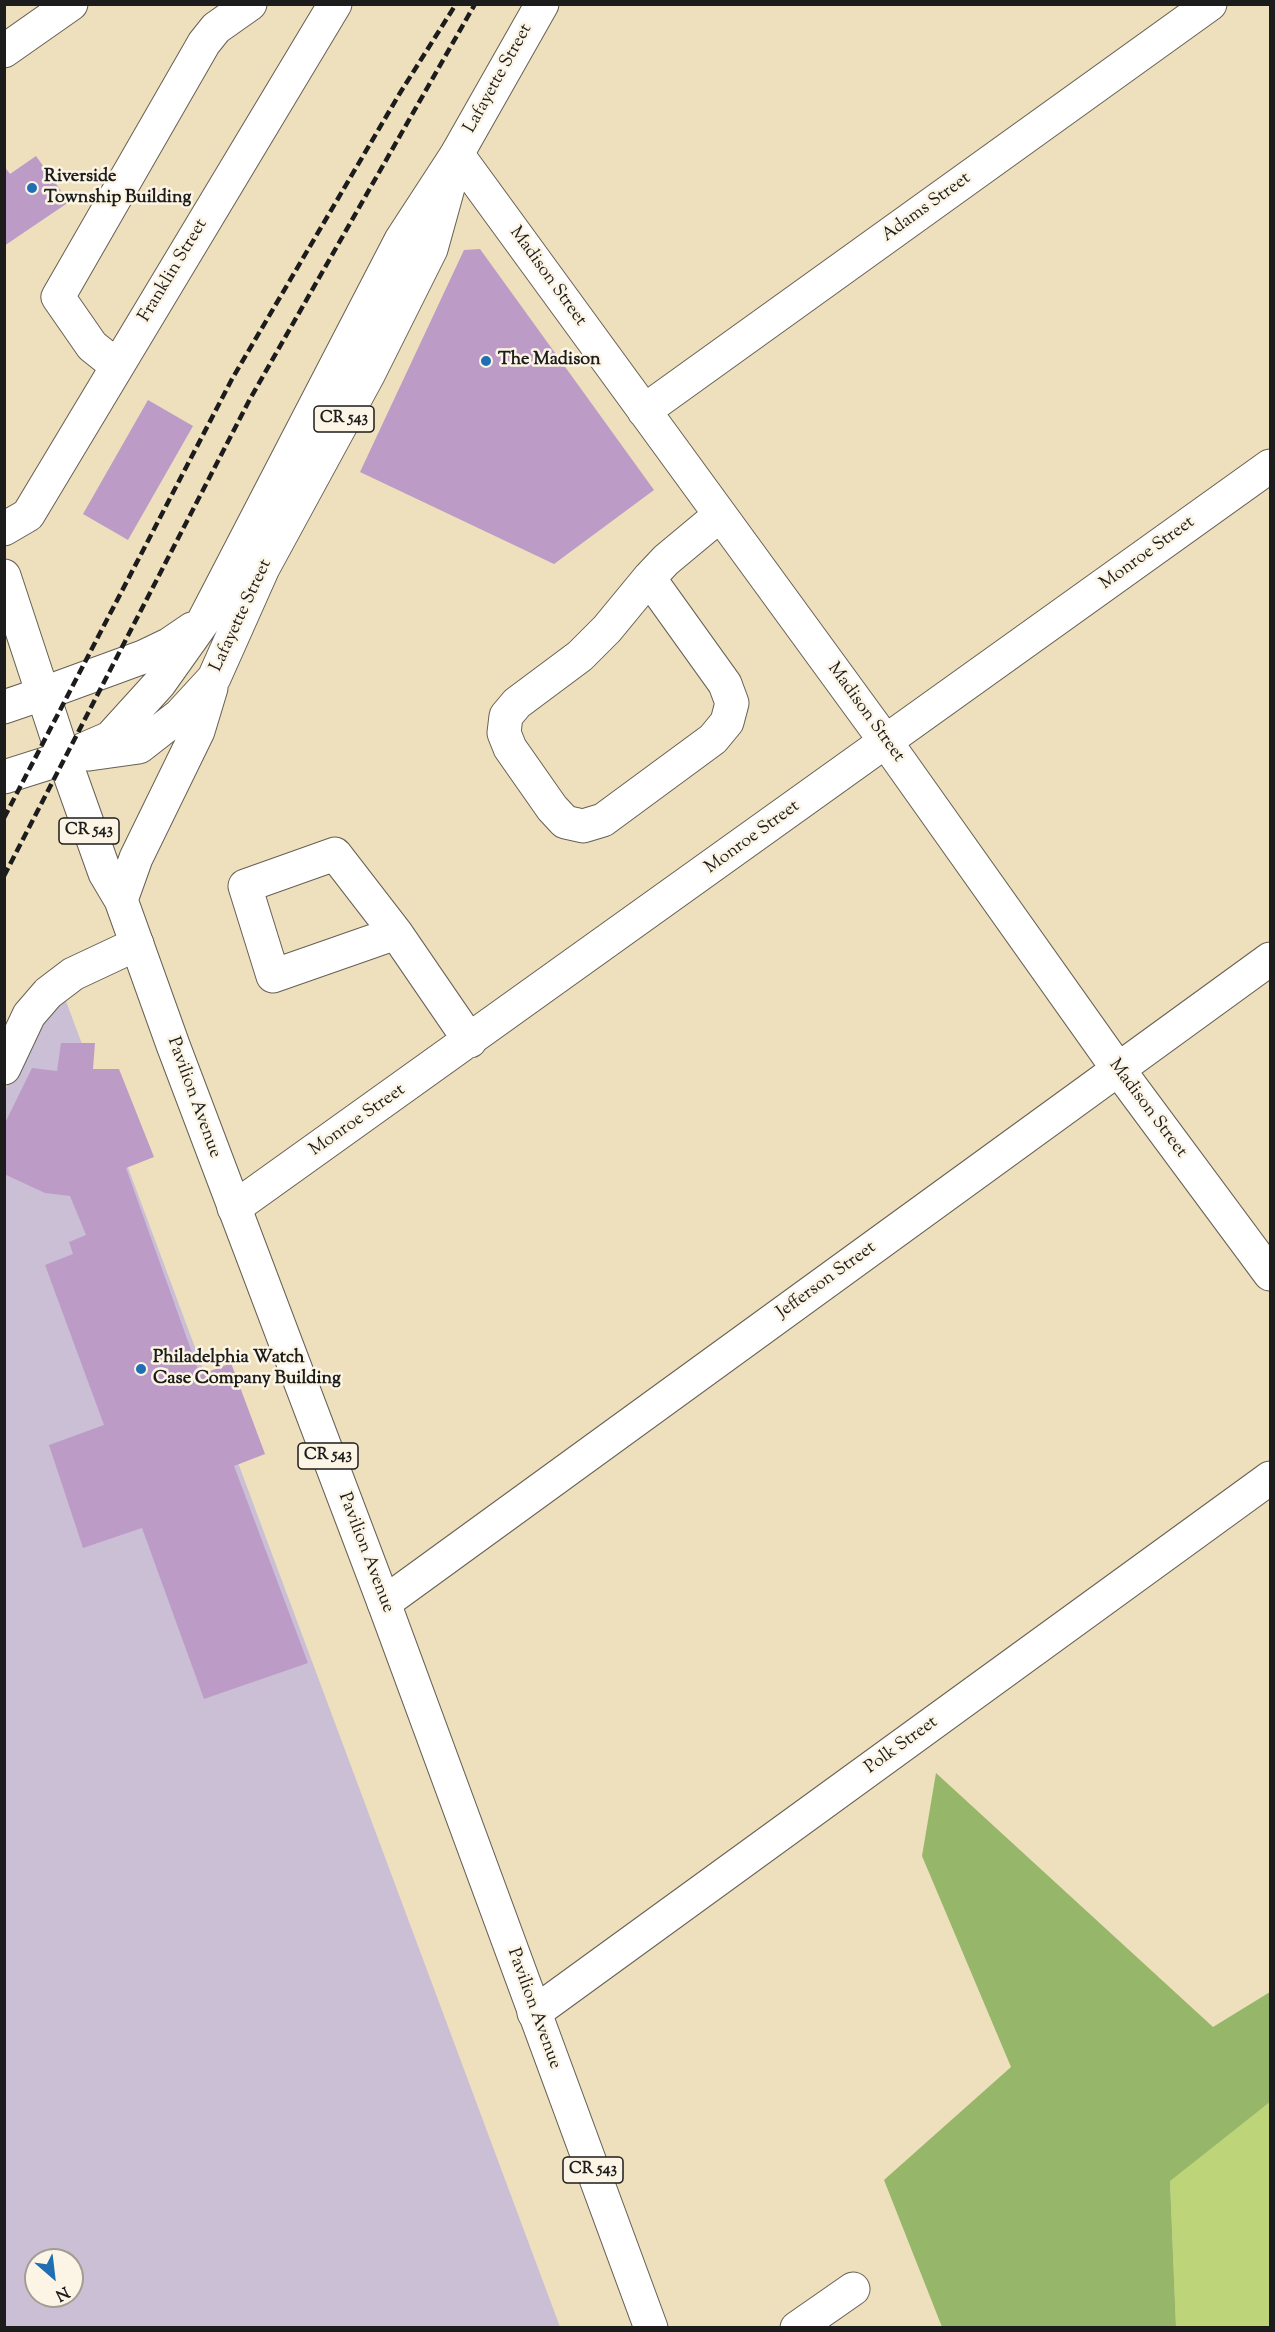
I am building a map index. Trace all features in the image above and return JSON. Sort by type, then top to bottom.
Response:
[{"type":"street","points":[[4,51],[71,4]]},
{"type":"street","points":[[117,366],[92,346],[58,297],[204,43],[216,28],[250,4]]},
{"type":"street","name":"Franklin Street","points":[[4,530],[28,515],[335,4]]},
{"type":"street","name":"Lafayette Street","points":[[64,758],[110,738],[159,684],[203,622],[401,240],[457,154],[542,4]]},
{"type":"street","name":"Adams Street","points":[[644,411],[1210,4]]},
{"type":"street","name":"Lafayette Street","points":[[64,758],[139,747],[180,715],[214,678],[263,568],[368,375],[431,249],[457,154]]},
{"type":"street","name":"Madison Street","points":[[457,154],[886,742],[1118,1069],[1270,1274]]},
{"type":"street","name":"Monroe Street","points":[[234,1208],[1270,466]]},
{"type":"street","points":[[649,578],[725,684],[732,703],[727,722],[713,739],[603,820],[583,826],[565,822],[552,808],[510,748],[504,733],[506,716],[518,703],[580,656],[607,630],[649,578],[666,560],[720,515]]},
{"type":"street","name":"Pavilion Avenue","points":[[4,576],[42,694],[105,873],[122,900],[234,1208],[384,1603],[651,2328]]},
{"type":"street","points":[[4,707],[143,657],[170,644],[203,622]]},
{"type":"street","points":[[122,900],[136,858],[198,730],[214,678]]},
{"type":"street","points":[[4,777],[64,758]]},
{"type":"street","points":[[396,933],[273,976],[245,886],[335,854],[396,933],[470,1041]]},
{"type":"street","points":[[4,1068],[29,1015],[48,993],[73,974],[137,944]]},
{"type":"street","name":"Jefferson Street","points":[[384,1603],[1270,958]]},
{"type":"street","name":"Polk Street","points":[[534,2013],[1270,1478]]},
{"type":"street","points":[[797,2328],[853,2289]]},
{"type":"shaded area","points":[[60,985],[560,2327],[5,2328],[4,1092]]},
{"type":"green space","points":[[936,1773],[1213,2027],[1270,1992],[1270,2102],[1170,2181],[1176,2327],[942,2327],[884,2180],[1011,2067],[922,1856]]},
{"type":"green space","points":[[1270,2102],[1270,2327],[1176,2327],[1170,2180]]},
{"type":"building","name":"Riverside Township Building","points":[[36,156],[69,202],[4,246],[4,166],[10,174]]},
{"type":"building","name":"The Madison","points":[[480,249],[654,490],[554,564],[360,472],[464,250]]},
{"type":"building","points":[[148,400],[193,426],[128,540],[83,514]]},
{"type":"building","name":"Philadelphia Watch Case Company Building","points":[[61,1043],[95,1043],[93,1069],[119,1069],[154,1157],[126,1168],[200,1375],[231,1363],[265,1454],[234,1466],[308,1663],[204,1699],[142,1528],[83,1548],[49,1445],[104,1425],[45,1265],[73,1254],[69,1242],[86,1235],[70,1196],[45,1193],[4,1174],[4,1125],[32,1068],[57,1071]]},
{"type":"railway","points":[[4,818],[232,379],[400,93],[456,4]]},
{"type":"railway","points":[[4,876],[250,399],[475,4]]},
{"type":"place","name":"Riverside Township Building","points":[[32,188]]},
{"type":"place","name":"The Madison","points":[[486,361]]},
{"type":"place","name":"Philadelphia Watch Case Company Building","points":[[141,1369]]}]
